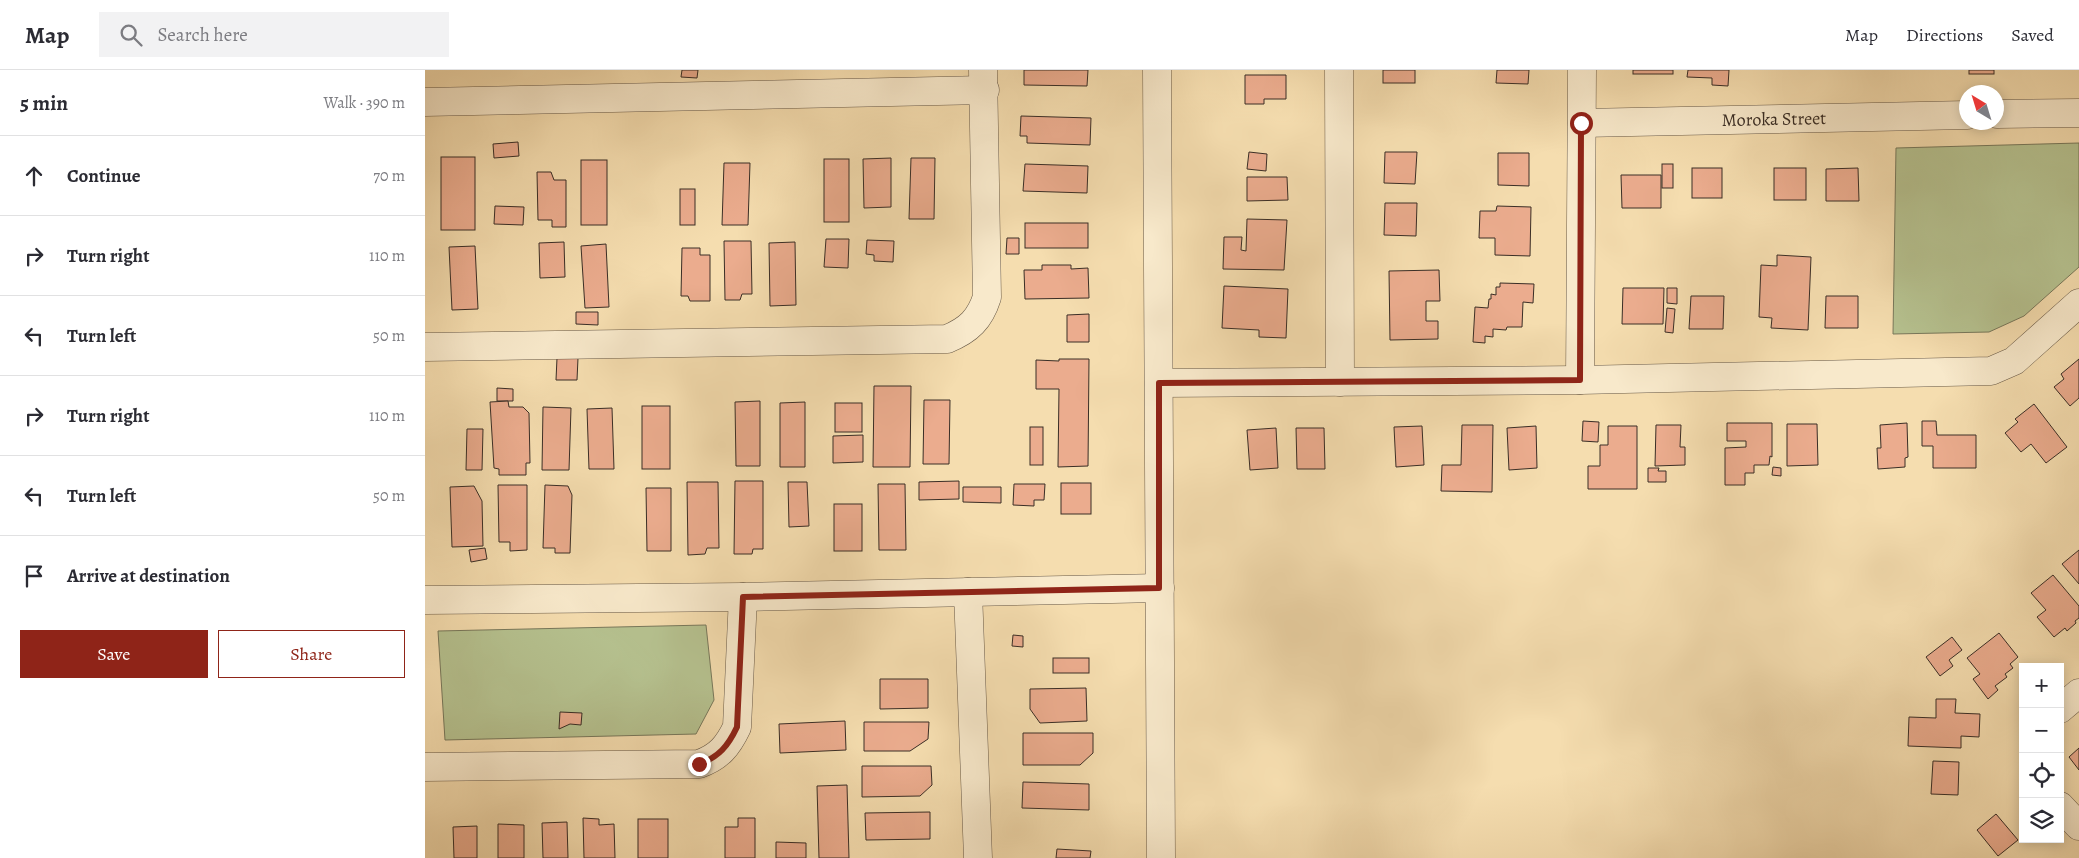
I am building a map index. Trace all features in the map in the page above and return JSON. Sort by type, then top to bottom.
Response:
[{"type":"street","points":[[1157,70],[1161,858]]},
{"type":"street","points":[[1339,70],[1340,382]]},
{"type":"street","points":[[1580,380],[1582,70]]},
{"type":"street","points":[[425,102],[984,80],[987,297],[983,311],[974,323],[961,333],[947,339],[425,347]]},
{"type":"street","points":[[2004,114],[2079,112]]},
{"type":"street","name":"Moroka Street","points":[[1581,123],[1959,115]]},
{"type":"street","points":[[1159,383],[1580,380],[1991,371],[2014,360],[2079,303]]},
{"type":"street","points":[[425,600],[743,597],[1159,588]]},
{"type":"street","points":[[968,592],[978,858]]},
{"type":"street","points":[[425,767],[699,764],[711,760],[726,747],[737,727],[743,597]]},
{"type":"street","points":[[2061,708],[2079,693]]},
{"type":"street","points":[[2064,810],[2079,826]]},
{"type":"green space","points":[[2079,143],[2079,267],[2024,316],[1989,332],[1893,334],[1896,148]]},
{"type":"green space","points":[[706,625],[714,700],[696,734],[445,740],[438,631]]},
{"type":"building","points":[[682,70],[698,70],[697,78],[681,77]]},
{"type":"building","points":[[1024,70],[1088,70],[1087,86],[1024,85]]},
{"type":"building","points":[[1383,70],[1415,70],[1415,83],[1383,83]]},
{"type":"building","points":[[1497,70],[1529,70],[1528,84],[1496,83]]},
{"type":"building","points":[[1633,70],[1673,70],[1673,74],[1633,74]]},
{"type":"building","points":[[1688,70],[1729,70],[1728,86],[1712,85],[1712,78],[1687,77]]},
{"type":"building","points":[[1969,70],[1994,70],[1994,74],[1969,74]]},
{"type":"building","points":[[1245,75],[1286,75],[1286,99],[1264,99],[1264,104],[1245,104]]},
{"type":"building","points":[[1021,116],[1091,118],[1090,145],[1027,143],[1027,136],[1020,136]]},
{"type":"building","points":[[518,142],[519,156],[494,158],[493,144]]},
{"type":"building","points":[[1249,152],[1267,154],[1266,171],[1247,169]]},
{"type":"building","points":[[1385,152],[1417,152],[1415,184],[1384,183]]},
{"type":"building","points":[[1498,153],[1529,153],[1529,186],[1498,185]]},
{"type":"building","points":[[441,157],[475,157],[475,230],[441,230]]},
{"type":"building","points":[[891,158],[891,207],[864,208],[863,159]]},
{"type":"building","points":[[911,158],[935,158],[934,219],[909,219]]},
{"type":"building","points":[[824,159],[849,159],[849,222],[824,222]]},
{"type":"building","points":[[581,160],[607,160],[607,225],[581,225]]},
{"type":"building","points":[[724,163],[750,163],[748,225],[722,225]]},
{"type":"building","points":[[1025,164],[1088,166],[1087,193],[1023,191]]},
{"type":"building","points":[[1662,164],[1673,164],[1673,188],[1662,188]]},
{"type":"building","points":[[1692,168],[1722,168],[1722,198],[1692,198]]},
{"type":"building","points":[[1774,168],[1806,168],[1806,200],[1774,200]]},
{"type":"building","points":[[1858,168],[1859,201],[1826,201],[1826,169]]},
{"type":"building","points":[[537,172],[551,172],[554,180],[566,180],[566,227],[552,227],[552,220],[538,220]]},
{"type":"building","points":[[1621,175],[1661,175],[1661,208],[1622,208]]},
{"type":"building","points":[[1247,177],[1287,177],[1288,200],[1247,201]]},
{"type":"building","points":[[680,189],[695,189],[695,225],[680,225]]},
{"type":"building","points":[[1385,203],[1417,203],[1416,236],[1384,235]]},
{"type":"building","points":[[495,206],[524,207],[523,225],[494,224]]},
{"type":"building","points":[[1497,206],[1531,207],[1530,256],[1495,255],[1495,238],[1479,238],[1480,211],[1496,211]]},
{"type":"building","points":[[1247,219],[1287,220],[1284,270],[1223,269],[1224,237],[1242,237],[1241,250],[1246,251]]},
{"type":"building","points":[[1025,223],[1088,223],[1088,248],[1025,248]]},
{"type":"building","points":[[1007,238],[1019,238],[1019,254],[1006,254]]},
{"type":"building","points":[[826,239],[849,239],[848,268],[824,267]]},
{"type":"building","points":[[867,240],[894,241],[893,262],[874,261],[874,255],[866,254]]},
{"type":"building","points":[[724,241],[751,241],[752,294],[742,294],[740,300],[725,300]]},
{"type":"building","points":[[564,242],[565,277],[540,278],[539,243]]},
{"type":"building","points":[[795,242],[796,305],[770,306],[769,243]]},
{"type":"building","points":[[606,244],[609,307],[585,308],[581,246]]},
{"type":"building","points":[[475,246],[478,309],[452,310],[449,247]]},
{"type":"building","points":[[682,248],[700,248],[700,255],[710,255],[710,301],[690,301],[688,296],[681,296]]},
{"type":"building","points":[[1777,255],[1811,257],[1808,330],[1771,328],[1772,318],[1759,317],[1761,265],[1777,266]]},
{"type":"building","points":[[1042,265],[1071,265],[1071,269],[1088,268],[1089,298],[1025,299],[1024,270],[1042,270]]},
{"type":"building","points":[[1439,270],[1440,301],[1426,301],[1426,321],[1438,321],[1438,339],[1390,340],[1389,271]]},
{"type":"building","points":[[1500,283],[1534,284],[1533,303],[1523,302],[1522,327],[1507,327],[1506,330],[1493,329],[1493,337],[1485,336],[1485,343],[1473,342],[1475,307],[1488,308],[1491,294],[1496,295],[1496,287],[1500,287]]},
{"type":"building","points":[[1224,286],[1288,289],[1286,338],[1259,337],[1259,330],[1222,328]]},
{"type":"building","points":[[1623,288],[1664,288],[1663,324],[1622,324]]},
{"type":"building","points":[[1667,288],[1677,288],[1677,304],[1667,303]]},
{"type":"building","points":[[1691,296],[1724,296],[1723,329],[1689,329]]},
{"type":"building","points":[[1826,296],[1858,296],[1858,328],[1825,328]]},
{"type":"building","points":[[1667,308],[1675,309],[1673,333],[1665,332]]},
{"type":"building","points":[[576,312],[598,312],[598,325],[576,324]]},
{"type":"building","points":[[1089,314],[1089,342],[1067,342],[1067,315]]},
{"type":"building","points":[[557,358],[578,358],[577,380],[556,380]]},
{"type":"building","points":[[1059,359],[1089,359],[1088,466],[1058,467],[1059,389],[1036,389],[1036,360],[1059,361]]},
{"type":"building","points":[[2079,359],[2079,398],[2070,406],[2054,387],[2064,379],[2061,374]]},
{"type":"building","points":[[874,386],[911,386],[910,467],[873,467]]},
{"type":"building","points":[[497,388],[513,389],[513,401],[497,401]]},
{"type":"building","points":[[924,400],[950,400],[949,464],[923,464]]},
{"type":"building","points":[[508,401],[509,407],[523,407],[529,413],[530,463],[526,463],[526,475],[499,475],[499,469],[494,468],[490,402]]},
{"type":"building","points":[[760,401],[760,466],[736,466],[735,402]]},
{"type":"building","points":[[805,402],[805,467],[780,467],[780,403]]},
{"type":"building","points":[[835,403],[862,403],[862,432],[835,432]]},
{"type":"building","points":[[2034,404],[2067,447],[2046,463],[2031,444],[2021,452],[2005,433],[2018,422],[2015,419]]},
{"type":"building","points":[[642,406],[670,406],[670,469],[642,469]]},
{"type":"building","points":[[543,407],[571,408],[569,470],[542,470]]},
{"type":"building","points":[[612,408],[614,469],[589,469],[587,409]]},
{"type":"building","points":[[1583,421],[1599,422],[1598,442],[1582,441]]},
{"type":"building","points":[[1922,421],[1936,421],[1937,435],[1976,435],[1976,468],[1933,468],[1933,446],[1922,446]]},
{"type":"building","points":[[1727,423],[1772,423],[1772,457],[1770,456],[1769,465],[1754,465],[1754,473],[1745,473],[1745,485],[1725,485],[1725,448],[1746,447],[1746,441],[1727,441]]},
{"type":"building","points":[[1907,423],[1908,457],[1905,458],[1905,467],[1878,469],[1877,448],[1881,448],[1880,425]]},
{"type":"building","points":[[1787,424],[1817,424],[1818,465],[1787,466]]},
{"type":"building","points":[[1462,425],[1493,425],[1492,492],[1441,491],[1442,465],[1461,465]]},
{"type":"building","points":[[1656,425],[1681,425],[1680,447],[1685,447],[1685,465],[1655,466]]},
{"type":"building","points":[[1422,426],[1424,465],[1396,467],[1394,427]]},
{"type":"building","points":[[1536,426],[1537,468],[1509,470],[1507,428]]},
{"type":"building","points":[[1608,426],[1637,426],[1637,489],[1588,489],[1588,466],[1600,466],[1600,445],[1608,445]]},
{"type":"building","points":[[1030,427],[1043,427],[1043,465],[1030,465]]},
{"type":"building","points":[[1276,428],[1278,468],[1250,470],[1247,430]]},
{"type":"building","points":[[1296,428],[1324,428],[1325,469],[1297,469]]},
{"type":"building","points":[[467,429],[483,429],[482,470],[466,470]]},
{"type":"building","points":[[863,435],[863,462],[833,463],[833,436]]},
{"type":"building","points":[[1773,467],[1781,468],[1781,476],[1772,475]]},
{"type":"building","points":[[1648,468],[1659,468],[1658,471],[1666,471],[1666,482],[1648,482]]},
{"type":"building","points":[[735,481],[763,481],[763,549],[753,549],[752,554],[734,554]]},
{"type":"building","points":[[959,481],[959,499],[919,500],[919,482]]},
{"type":"building","points":[[687,482],[718,482],[719,548],[707,548],[705,554],[688,555]]},
{"type":"building","points":[[788,482],[807,482],[809,526],[789,527]]},
{"type":"building","points":[[1061,483],[1091,483],[1091,514],[1061,514]]},
{"type":"building","points":[[878,484],[905,484],[906,550],[879,550]]},
{"type":"building","points":[[1014,484],[1045,484],[1044,500],[1034,500],[1034,506],[1013,505]]},
{"type":"building","points":[[498,485],[527,485],[527,550],[510,551],[510,542],[499,542]]},
{"type":"building","points":[[545,485],[568,486],[572,495],[570,553],[555,553],[555,548],[543,548]]},
{"type":"building","points":[[474,486],[482,501],[483,546],[452,547],[450,487]]},
{"type":"building","points":[[963,487],[1001,487],[1001,503],[963,502]]},
{"type":"building","points":[[646,488],[671,488],[671,551],[647,551]]},
{"type":"building","points":[[834,504],[862,504],[862,551],[834,551]]},
{"type":"building","points":[[485,548],[487,559],[471,562],[469,550]]},
{"type":"building","points":[[2079,550],[2079,584],[2062,564]]},
{"type":"building","points":[[2053,575],[2079,606],[2079,618],[2075,621],[2076,623],[2067,631],[2065,628],[2054,637],[2037,617],[2046,610],[2031,593]]},
{"type":"building","points":[[1999,633],[2018,657],[2010,664],[2013,668],[2005,674],[2007,677],[1995,686],[1998,690],[1988,699],[1973,679],[1980,674],[1967,658]]},
{"type":"building","points":[[1013,635],[1023,636],[1023,647],[1012,646]]},
{"type":"building","points":[[1952,637],[1962,650],[1949,660],[1953,666],[1940,676],[1926,657]]},
{"type":"building","points":[[1053,658],[1089,658],[1089,673],[1053,673]]},
{"type":"building","points":[[880,679],[928,679],[928,708],[880,709]]},
{"type":"building","points":[[1086,688],[1087,721],[1040,723],[1030,709],[1030,689]]},
{"type":"building","points":[[1936,699],[1956,699],[1955,713],[1980,714],[1979,737],[1961,736],[1961,748],[1908,746],[1909,717],[1936,718]]},
{"type":"building","points":[[560,712],[582,713],[581,725],[570,724],[559,729]]},
{"type":"building","points":[[845,721],[846,750],[780,753],[779,724]]},
{"type":"building","points":[[864,722],[929,722],[928,739],[910,751],[864,751]]},
{"type":"building","points":[[1023,733],[1093,733],[1093,753],[1080,765],[1023,765]]},
{"type":"building","points":[[2079,748],[2079,770],[2069,757]]},
{"type":"building","points":[[1933,761],[1959,762],[1958,795],[1931,794]]},
{"type":"building","points":[[862,766],[931,766],[932,785],[920,796],[862,797]]},
{"type":"building","points":[[1023,782],[1089,784],[1089,810],[1022,808]]},
{"type":"building","points":[[847,785],[849,858],[819,858],[817,786]]},
{"type":"building","points":[[930,812],[930,839],[866,840],[865,813]]},
{"type":"building","points":[[1996,814],[2018,840],[1998,856],[1977,830]]},
{"type":"building","points":[[583,818],[599,819],[599,825],[614,824],[615,858],[584,858]]},
{"type":"building","points":[[738,818],[755,818],[755,858],[725,858],[725,827],[738,827]]},
{"type":"building","points":[[638,819],[668,819],[668,858],[638,858]]},
{"type":"building","points":[[567,822],[568,858],[543,858],[542,823]]},
{"type":"building","points":[[498,824],[524,825],[524,858],[498,858]]},
{"type":"building","points":[[477,826],[477,858],[454,858],[453,827]]},
{"type":"building","points":[[776,842],[806,843],[806,858],[776,858]]},
{"type":"building","points":[[1057,849],[1091,851],[1090,858],[1056,858]]},
{"type":"route","points":[[699,764],[711,760],[721,753],[730,742],[737,727],[743,597],[1159,588],[1159,383],[1580,380],[1581,123]]}]
